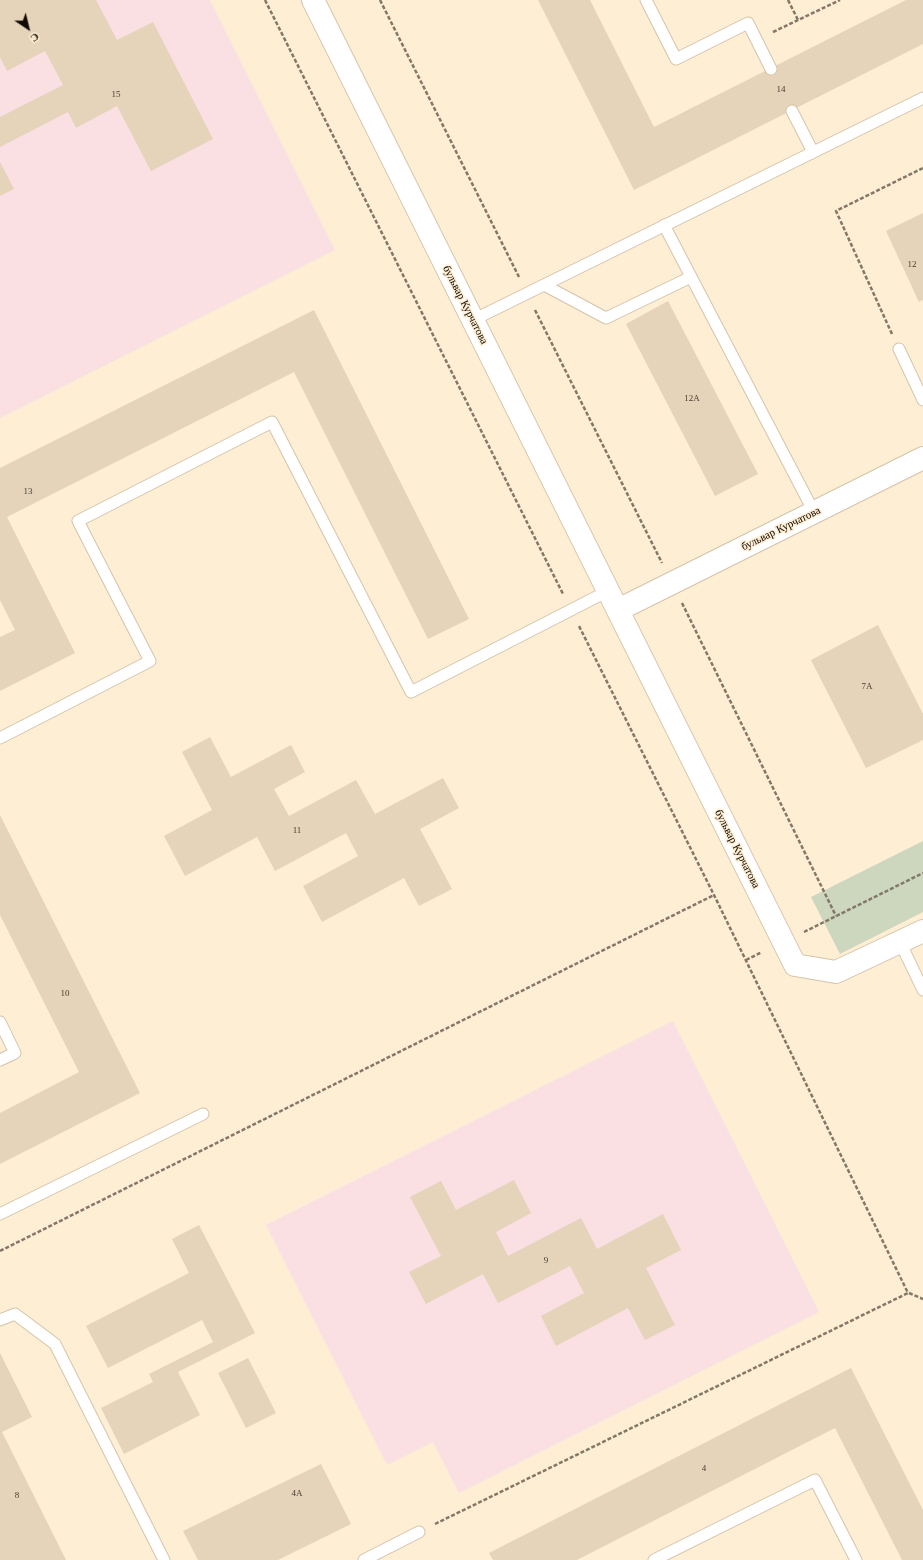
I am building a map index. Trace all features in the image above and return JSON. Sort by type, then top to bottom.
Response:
[{"type":"street","name":"бульвар Курчатова","points":[[313,0],[795,965],[836,972],[923,931]]},
{"type":"street","name":"бульвар Курчатова","points":[[618,610],[923,458]]},
{"type":"lane","points":[[646,0],[676,59],[748,23],[770,69]]},
{"type":"lane","points":[[473,320],[923,98]]},
{"type":"lane","points":[[792,111],[813,152]]},
{"type":"lane","points":[[664,225],[814,512]]},
{"type":"lane","points":[[544,285],[606,318],[691,277]]},
{"type":"lane","points":[[899,349],[923,400]]},
{"type":"lane","points":[[0,738],[150,661],[78,521],[272,422],[410,692],[608,591]]},
{"type":"lane","points":[[900,942],[923,990]]},
{"type":"lane","points":[[0,1022],[15,1053],[0,1060]]},
{"type":"lane","points":[[0,1214],[203,1114]]},
{"type":"lane","points":[[0,1320],[15,1314],[55,1344],[164,1560]]},
{"type":"lane","points":[[654,1560],[815,1480],[856,1560]]},
{"type":"lane","points":[[364,1560],[419,1532]]},
{"type":"path","points":[[265,0],[714,895],[908,1293],[923,1299]]},
{"type":"path","points":[[788,0],[798,20]]},
{"type":"path","points":[[757,41],[840,0]]},
{"type":"path","points":[[899,349],[836,212],[923,168]]},
{"type":"path","points":[[672,583],[836,916]]},
{"type":"path","points":[[746,960],[923,873]]},
{"type":"path","points":[[0,1251],[714,895]]},
{"type":"path","points":[[419,1532],[908,1293]]},
{"type":"shaded area","points":[[0,0],[210,0],[335,250],[0,418]]},
{"type":"shaded area","points":[[673,1021],[819,1312],[459,1493],[433,1442],[387,1465],[266,1225]]},
{"type":"green space","points":[[923,841],[923,912],[840,954],[811,897]]},
{"type":"building","points":[[0,0],[96,0],[117,40],[153,22],[213,139],[151,171],[117,106],[76,128],[68,112],[0,147],[0,117],[63,85],[45,51],[7,71],[0,57]]},
{"type":"building","points":[[538,0],[590,0],[654,127],[906,0],[923,0],[923,44],[634,190]]},
{"type":"building","points":[[0,162],[14,189],[0,196]]},
{"type":"building","points":[[923,213],[923,300],[919,302],[886,231]]},
{"type":"building","points":[[668,301],[758,474],[715,496],[626,324]]},
{"type":"building","points":[[314,310],[469,619],[428,639],[294,372],[7,517],[75,653],[0,691],[0,637],[15,630],[0,600],[0,468]]},
{"type":"building","points":[[878,625],[923,714],[923,740],[866,768],[811,660]]},
{"type":"building","points":[[210,737],[231,777],[291,745],[305,772],[274,789],[289,816],[356,780],[375,814],[443,778],[459,808],[420,829],[452,889],[419,906],[404,878],[322,922],[303,886],[358,856],[346,833],[275,871],[257,837],[185,876],[164,836],[212,810],[182,752]]},
{"type":"building","points":[[0,815],[140,1093],[0,1164],[0,1113],[79,1072],[0,915]]},
{"type":"building","points":[[514,1180],[531,1213],[496,1232],[508,1256],[581,1218],[597,1249],[663,1214],[681,1250],[646,1268],[675,1325],[645,1340],[628,1308],[556,1346],[541,1316],[584,1293],[570,1266],[498,1303],[483,1274],[426,1304],[409,1272],[441,1256],[410,1197],[441,1181],[456,1210]]},
{"type":"building","points":[[199,1225],[255,1333],[178,1372],[200,1415],[124,1454],[101,1408],[153,1382],[149,1374],[213,1342],[202,1320],[108,1368],[86,1326],[189,1273],[172,1239]]},
{"type":"building","points":[[0,1353],[32,1417],[2,1432],[66,1560],[0,1560]]},
{"type":"building","points":[[248,1358],[276,1413],[246,1428],[218,1373]]},
{"type":"building","points":[[851,1368],[923,1510],[923,1560],[902,1560],[835,1428],[577,1560],[493,1560],[489,1553]]},
{"type":"building","points":[[321,1464],[351,1524],[278,1560],[198,1560],[183,1531]]}]
